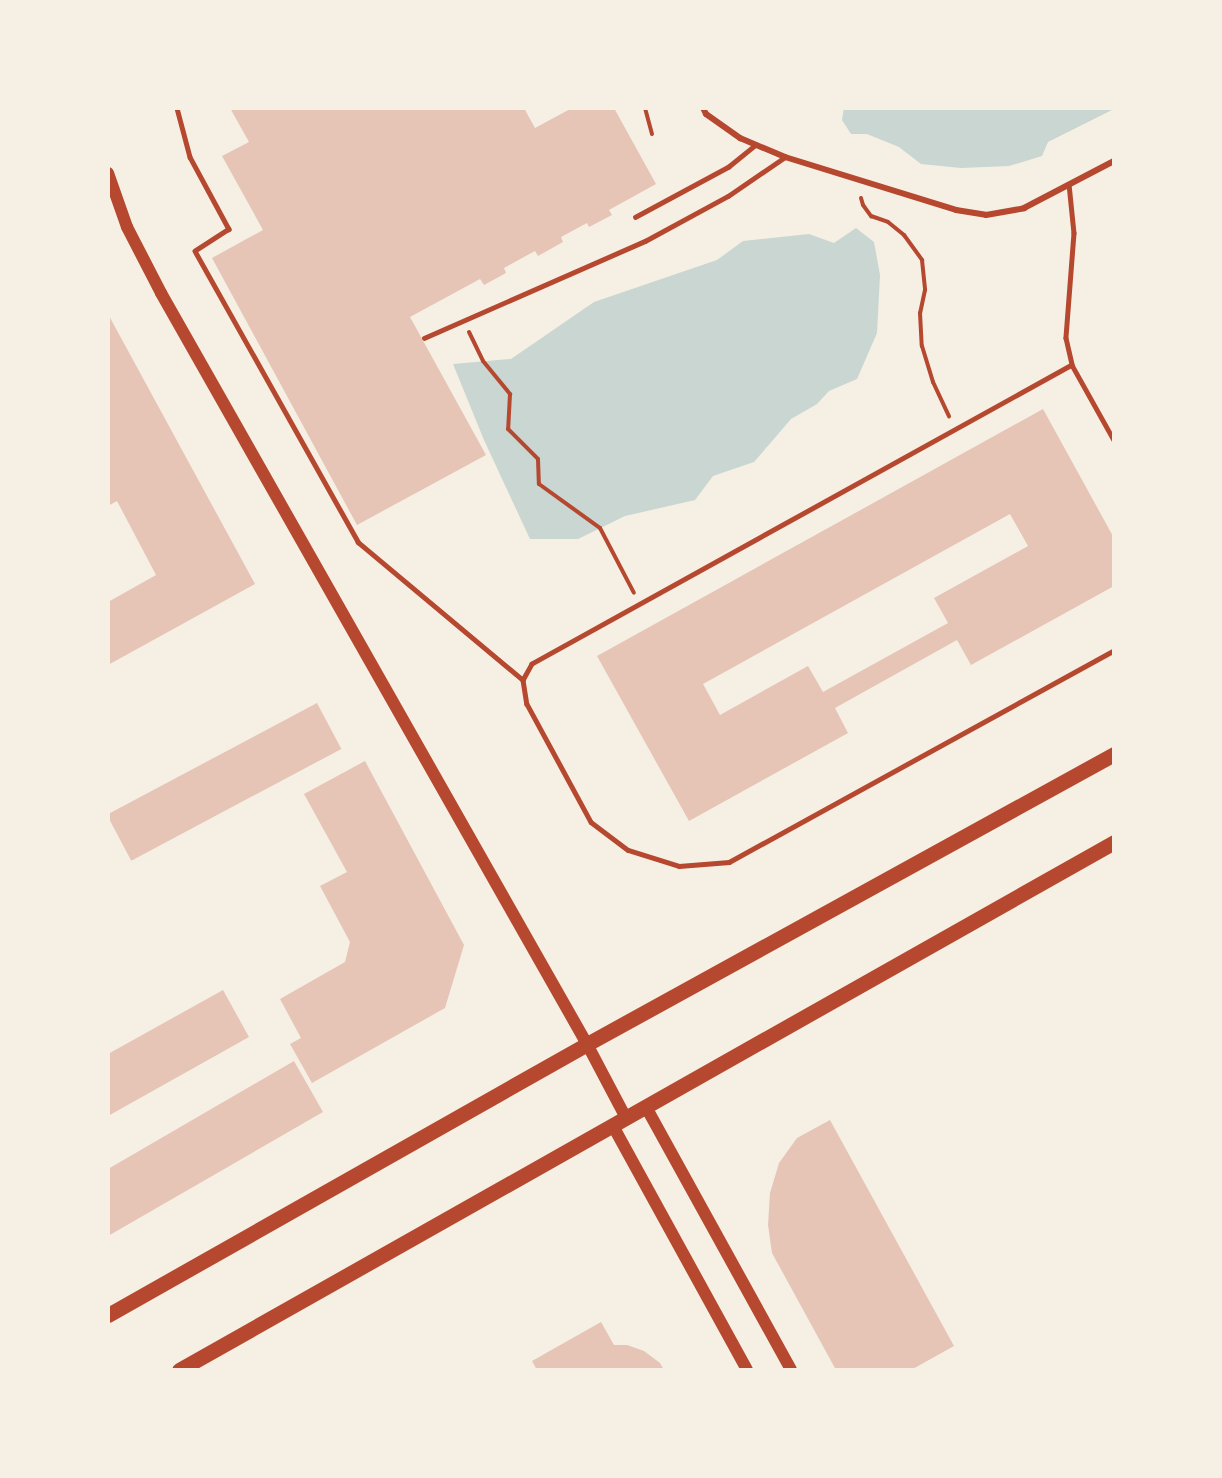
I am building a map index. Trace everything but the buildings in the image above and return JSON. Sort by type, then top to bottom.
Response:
[{"type":"main road","points":[[108,174],[127,227],[161,293],[587,1044],[619,1122],[747,1370]]},
{"type":"main road","points":[[108,1315],[587,1044],[1114,754]]},
{"type":"main road","points":[[179,1370],[1114,842]]},
{"type":"main road","points":[[646,1107],[791,1370]]},
{"type":"street","points":[[703,108],[706,114],[740,138],[786,157],[956,210],[986,215],[1023,208],[1114,160]]},
{"type":"lane","points":[[177,108],[190,157],[229,229],[195,251],[358,542],[523,680]]},
{"type":"lane","points":[[635,217],[728,167],[755,145]]},
{"type":"lane","points":[[424,338],[645,241],[728,196],[786,157]]},
{"type":"lane","points":[[1069,184],[1074,233],[1066,338],[1072,365],[1114,441]]},
{"type":"lane","points":[[1072,365],[532,664],[523,680],[527,704],[591,822],[628,850],[679,866],[729,862],[1114,651]]},
{"type":"path","points":[[645,108],[652,134]]},
{"type":"path","points":[[858,179],[863,205],[904,235],[922,260],[925,290],[920,314],[922,346],[933,382],[955,430]]},
{"type":"path","points":[[464,321],[483,362],[510,394],[508,429],[538,459],[539,484],[600,528],[640,604]]},
{"type":"shaded area","points":[[844,108],[1114,109],[1048,142],[1042,156],[1009,166],[961,168],[921,164],[899,147],[867,134],[851,134],[842,120]]},
{"type":"shaded area","points":[[856,228],[874,242],[880,275],[877,333],[857,379],[829,391],[817,404],[791,419],[754,462],[713,476],[695,500],[625,516],[578,539],[530,539],[484,440],[453,364],[511,359],[594,302],[717,260],[743,241],[809,234],[834,243]]}]
